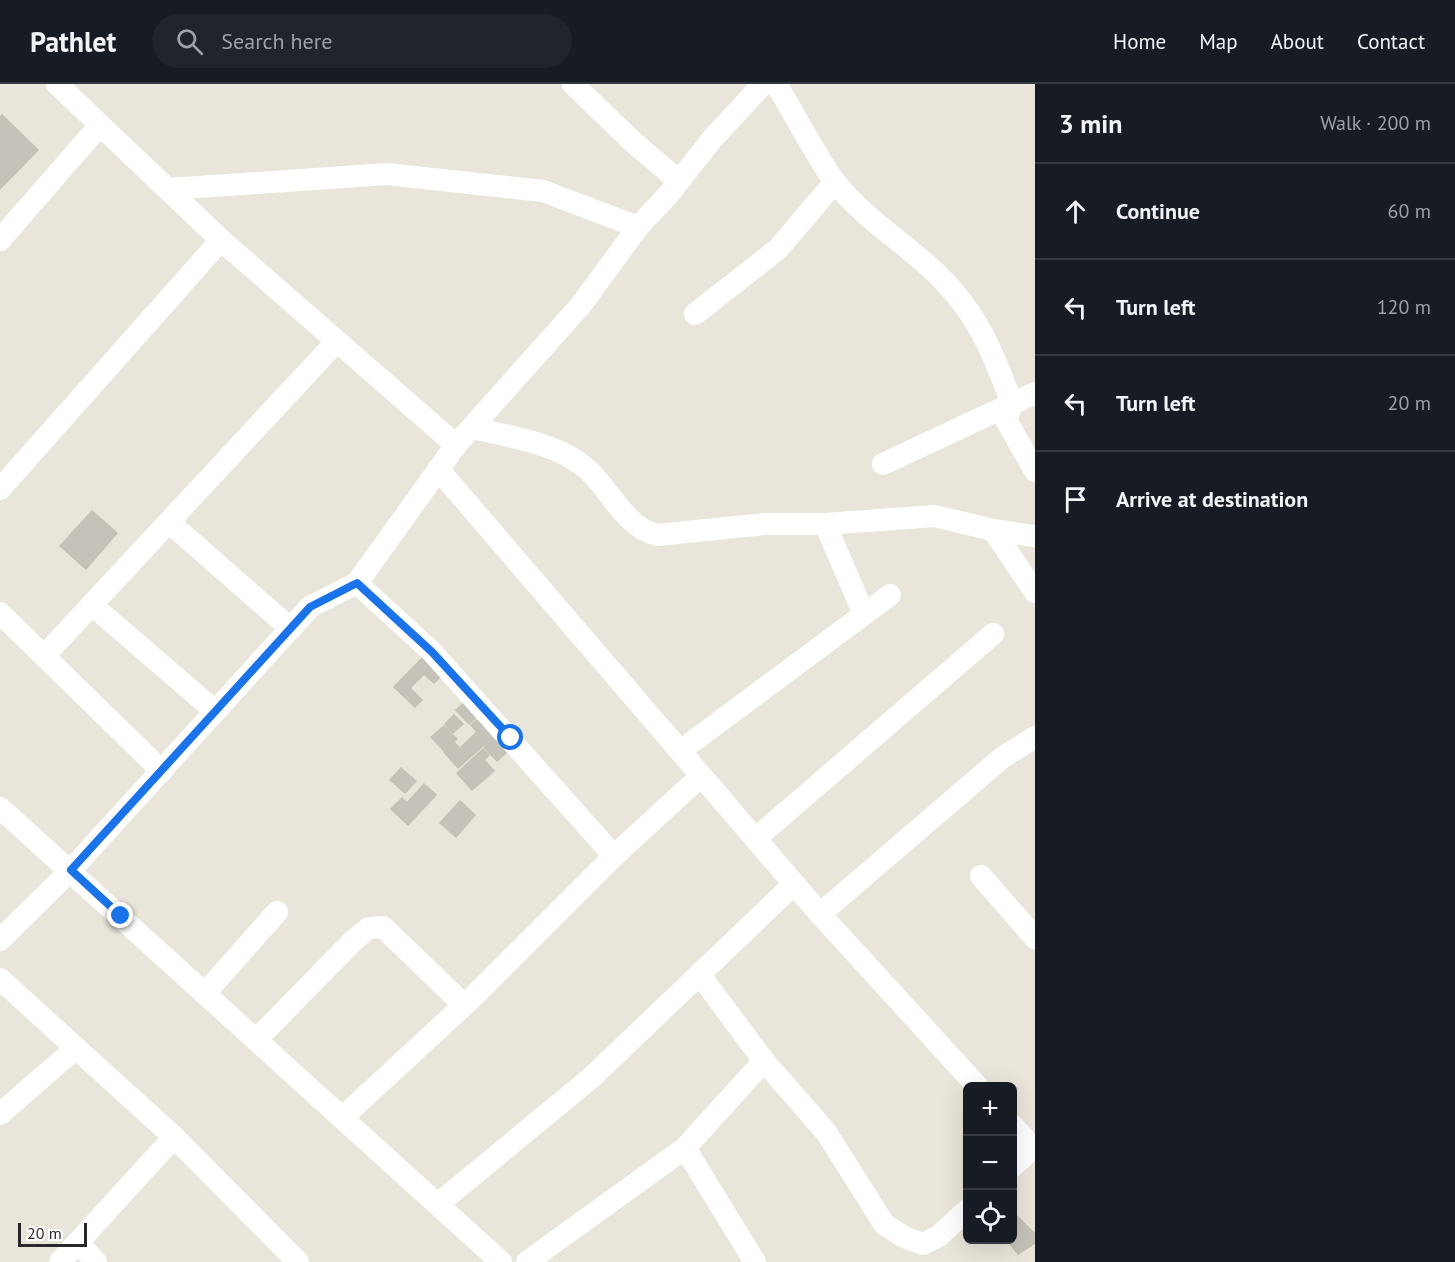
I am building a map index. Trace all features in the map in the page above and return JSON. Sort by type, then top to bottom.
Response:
[{"type":"street","points":[[57,84],[221,240],[456,446]]},
{"type":"street","points":[[573,84],[633,142],[679,181]]},
{"type":"street","points":[[0,940],[71,870],[310,607],[357,583],[456,446],[581,305],[638,227],[679,181],[712,138],[763,84]]},
{"type":"street","points":[[776,84],[835,182],[875,224],[922,261],[964,303],[991,347],[1012,403],[1006,420],[1035,471]]},
{"type":"street","points":[[0,240],[100,125]]},
{"type":"street","points":[[169,189],[387,174],[543,191],[638,227]]},
{"type":"street","points":[[694,314],[778,249],[835,182]]},
{"type":"street","points":[[0,489],[221,240]]},
{"type":"street","points":[[45,655],[337,341]]},
{"type":"street","points":[[883,464],[1035,393]]},
{"type":"street","points":[[473,428],[525,440],[574,459],[589,471],[627,517],[645,531],[657,535],[765,524],[825,524],[935,516],[993,530],[1035,536]]},
{"type":"street","points":[[438,469],[820,914],[973,1082]]},
{"type":"street","points":[[169,522],[291,629]]},
{"type":"street","points":[[825,524],[864,614]]},
{"type":"street","points":[[993,530],[1035,592]]},
{"type":"street","points":[[357,583],[432,652],[542,772],[614,856]]},
{"type":"street","points":[[680,751],[890,595]]},
{"type":"street","points":[[92,605],[215,711]]},
{"type":"street","points":[[0,613],[162,771]]},
{"type":"street","points":[[755,839],[993,634]]},
{"type":"street","points":[[820,914],[1003,757],[1035,737]]},
{"type":"street","points":[[343,1117],[464,1005],[614,856],[701,776]]},
{"type":"street","points":[[0,808],[206,992],[501,1262]]},
{"type":"street","points":[[981,876],[1035,938]]},
{"type":"street","points":[[438,1204],[591,1078],[794,884]]},
{"type":"street","points":[[206,992],[277,912]]},
{"type":"street","points":[[257,1039],[369,928],[383,927],[397,938],[464,1005]]},
{"type":"street","points":[[700,975],[764,1061],[826,1132],[884,1224],[904,1237],[923,1244],[939,1236],[963,1214]]},
{"type":"street","points":[[0,979],[174,1137],[298,1262]]},
{"type":"street","points":[[0,1114],[76,1048]]},
{"type":"street","points":[[527,1262],[685,1148],[764,1061]]},
{"type":"street","points":[[1017,1130],[1034,1147],[1017,1162]]},
{"type":"street","points":[[60,1262],[174,1137]]},
{"type":"street","points":[[685,1148],[755,1262]]},
{"type":"street","points":[[78,1242],[96,1262]]},
{"type":"building","points":[[2,115],[38,150],[0,189],[0,117]]},
{"type":"building","points":[[92,511],[117,533],[86,569],[60,546]]},
{"type":"building","points":[[423,657],[442,675],[434,683],[424,674],[410,688],[422,700],[415,707],[394,687]]},
{"type":"building","points":[[465,702],[478,716],[469,724],[456,710]]},
{"type":"building","points":[[454,715],[463,724],[453,733],[445,724]]},
{"type":"building","points":[[480,718],[495,735],[458,768],[444,752],[455,743],[460,748],[477,732],[471,725]]},
{"type":"building","points":[[444,726],[457,739],[444,751],[431,737]]},
{"type":"building","points":[[495,737],[508,751],[497,761],[484,747]]},
{"type":"building","points":[[483,749],[489,755],[484,760],[494,771],[472,790],[457,773]]},
{"type":"building","points":[[401,768],[416,781],[405,793],[390,780]]},
{"type":"building","points":[[424,784],[436,795],[408,825],[391,809],[402,798],[407,803]]},
{"type":"building","points":[[460,801],[475,815],[456,837],[440,823]]},
{"type":"building","points":[[1017,1216],[1035,1234],[1035,1243],[1018,1254],[1010,1244],[1017,1244]]},
{"type":"route","points":[[121,916],[71,870],[310,607],[357,583],[432,652],[511,738]]}]
